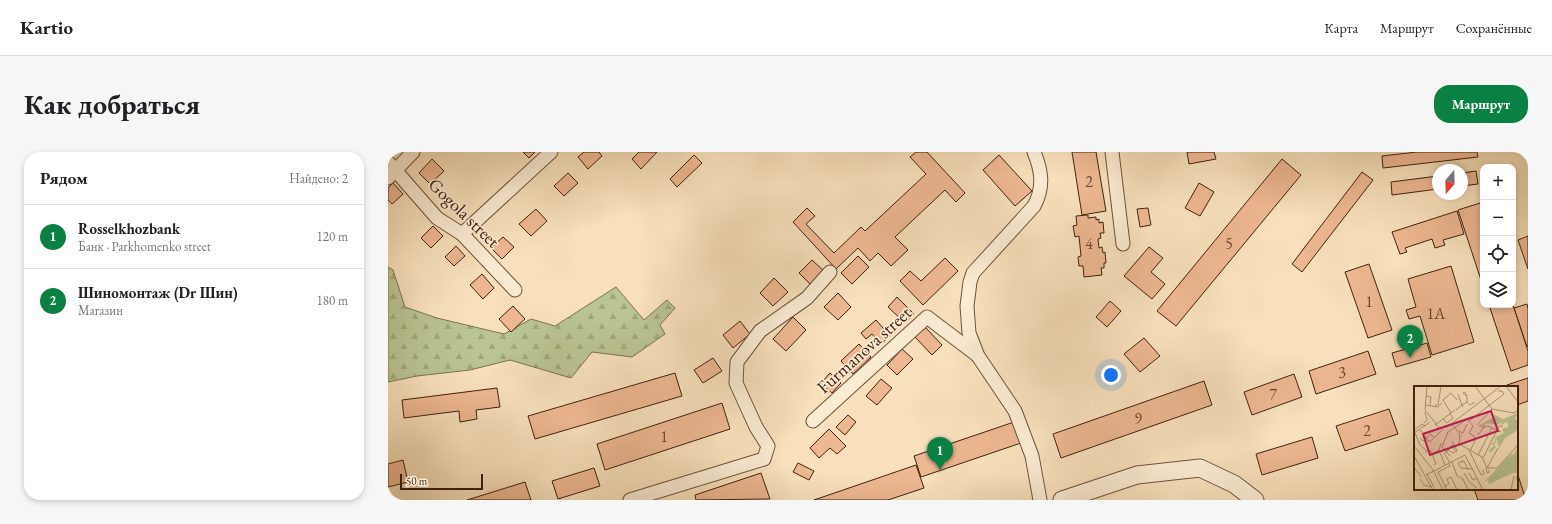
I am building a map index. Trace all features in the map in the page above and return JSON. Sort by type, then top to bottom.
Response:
[{"type":"street","points":[[391,170],[414,152]]},
{"type":"street","points":[[462,234],[551,152]]},
{"type":"street","points":[[1034,152],[1040,168],[1041,180],[1039,196],[1034,206],[973,272],[970,282],[967,306],[969,333],[978,356],[1015,411],[1032,456],[1040,500]]},
{"type":"street","points":[[1112,152],[1123,244]]},
{"type":"street","name":"Gogola street","points":[[391,170],[437,218],[462,234],[515,290]]},
{"type":"street","points":[[630,500],[764,459],[768,446],[756,427],[736,383],[737,362],[760,331],[807,298],[830,272]]},
{"type":"street","name":"Furmanova street","points":[[813,421],[927,317],[978,356]]},
{"type":"street","points":[[1062,500],[1137,475],[1200,468],[1234,484],[1255,500]]},
{"type":"green space","points":[[388,267],[393,270],[405,307],[437,318],[504,334],[531,319],[555,326],[616,287],[644,320],[667,300],[675,308],[660,325],[665,334],[632,357],[592,352],[571,378],[510,360],[470,370],[417,376],[388,382]]},
{"type":"building","points":[[523,152],[535,152],[529,158]]},
{"type":"building","points":[[584,152],[599,152],[602,156],[588,169],[578,157]]},
{"type":"building","points":[[639,152],[657,152],[641,169],[632,159]]},
{"type":"building","points":[[916,152],[927,152],[965,193],[956,202],[945,190],[895,237],[908,250],[891,266],[878,253],[870,261],[858,248],[836,269],[793,222],[807,208],[815,216],[806,224],[834,253],[861,227],[865,231],[926,174],[910,157]]},
{"type":"building","points":[[1072,152],[1096,152],[1106,211],[1082,215]]},
{"type":"building","points":[[1187,152],[1214,152],[1216,159],[1189,164]]},
{"type":"building","points":[[1417,152],[1477,152],[1478,157],[1383,168],[1382,156]]},
{"type":"building","points":[[694,155],[702,163],[677,187],[670,179]]},
{"type":"building","points":[[999,155],[1032,191],[1015,206],[983,170]]},
{"type":"building","points":[[432,159],[444,171],[430,184],[419,173]]},
{"type":"building","points":[[1282,159],[1301,175],[1176,326],[1157,311]]},
{"type":"building","points":[[1476,171],[1478,184],[1468,185],[1468,172]]},
{"type":"building","points":[[1362,172],[1373,180],[1302,272],[1292,264]]},
{"type":"building","points":[[568,173],[578,183],[564,196],[554,186]]},
{"type":"building","points":[[1432,177],[1432,190],[1392,195],[1391,182]]},
{"type":"building","points":[[393,183],[403,194],[392,204],[388,200],[388,188]]},
{"type":"building","points":[[1199,183],[1214,192],[1200,216],[1185,208]]},
{"type":"building","points":[[1480,203],[1480,277],[1458,210]]},
{"type":"building","points":[[1148,208],[1151,225],[1140,227],[1137,209]]},
{"type":"building","points":[[536,209],[547,221],[531,236],[519,224]]},
{"type":"building","points":[[1457,211],[1464,234],[1443,240],[1445,245],[1435,248],[1432,239],[1405,248],[1407,252],[1400,254],[1392,232]]},
{"type":"building","points":[[1088,215],[1088,218],[1096,217],[1096,220],[1099,219],[1099,223],[1103,222],[1104,233],[1100,233],[1101,238],[1098,239],[1099,248],[1102,247],[1103,253],[1105,252],[1106,263],[1104,263],[1104,268],[1101,268],[1102,275],[1084,277],[1083,266],[1079,266],[1078,257],[1081,256],[1079,236],[1075,237],[1073,226],[1077,225],[1076,216]]},
{"type":"building","points":[[433,226],[443,236],[431,248],[421,238]]},
{"type":"building","points":[[1528,236],[1528,269],[1518,240]]},
{"type":"building","points":[[503,237],[514,247],[502,259],[491,248]]},
{"type":"building","points":[[456,246],[465,256],[454,266],[445,257]]},
{"type":"building","points":[[1149,247],[1163,258],[1151,272],[1165,284],[1152,299],[1124,276]]},
{"type":"building","points":[[858,256],[869,267],[852,284],[841,273]]},
{"type":"building","points":[[945,258],[958,271],[923,305],[900,281],[910,271],[921,281]]},
{"type":"building","points":[[812,260],[825,272],[811,285],[799,273]]},
{"type":"building","points":[[1369,264],[1392,330],[1368,338],[1345,272]]},
{"type":"building","points":[[1451,266],[1474,342],[1432,355],[1420,316],[1409,319],[1406,310],[1416,307],[1408,279]]},
{"type":"building","points":[[482,274],[494,288],[483,299],[470,285]]},
{"type":"building","points":[[774,278],[788,292],[773,306],[760,293]]},
{"type":"building","points":[[838,293],[851,307],[838,320],[824,307]]},
{"type":"building","points":[[897,297],[914,314],[905,323],[888,307]]},
{"type":"building","points":[[1110,301],[1121,311],[1107,327],[1096,317]]},
{"type":"building","points":[[1527,304],[1527,347],[1514,308]]},
{"type":"building","points":[[513,306],[525,319],[511,332],[499,319]]},
{"type":"building","points":[[1490,308],[1514,308],[1528,351],[1528,365],[1511,371]]},
{"type":"building","points":[[793,317],[806,330],[786,351],[773,339]]},
{"type":"building","points":[[876,320],[890,336],[881,344],[872,334],[866,339],[861,333]]},
{"type":"building","points":[[740,321],[750,334],[733,348],[723,335]]},
{"type":"building","points":[[925,327],[942,345],[932,355],[915,337]]},
{"type":"building","points":[[1144,338],[1160,356],[1140,372],[1124,354]]},
{"type":"building","points":[[1427,343],[1431,357],[1396,367],[1392,353]]},
{"type":"building","points":[[859,344],[871,357],[853,374],[841,361]]},
{"type":"building","points":[[902,349],[913,359],[897,375],[887,365]]},
{"type":"building","points":[[1368,351],[1376,374],[1316,394],[1309,371]]},
{"type":"building","points":[[713,358],[722,371],[703,383],[694,370]]},
{"type":"building","points":[[675,373],[682,396],[535,439],[528,416]]},
{"type":"building","points":[[830,373],[841,383],[832,393],[821,383]]},
{"type":"building","points":[[1294,374],[1302,397],[1252,415],[1244,392]]},
{"type":"building","points":[[1528,378],[1528,401],[1518,405],[1518,386],[1507,385]]},
{"type":"building","points":[[881,379],[892,388],[877,405],[866,396]]},
{"type":"building","points":[[1204,381],[1212,405],[1061,458],[1053,434]]},
{"type":"building","points":[[497,388],[500,407],[476,410],[477,419],[460,422],[459,411],[404,418],[402,400]]},
{"type":"building","points":[[722,403],[730,429],[605,470],[597,444]]},
{"type":"building","points":[[1389,409],[1398,434],[1345,451],[1336,426]]},
{"type":"building","points":[[848,415],[856,422],[845,435],[836,427]]},
{"type":"building","points":[[1017,421],[1024,442],[921,477],[914,456]]},
{"type":"building","points":[[829,429],[846,446],[837,454],[830,448],[819,458],[810,448]]},
{"type":"building","points":[[1312,437],[1318,458],[1262,475],[1256,454]]},
{"type":"building","points":[[403,460],[408,482],[388,487],[388,464]]},
{"type":"building","points":[[798,463],[814,471],[809,480],[793,472]]},
{"type":"building","points":[[916,465],[924,488],[888,500],[814,500]]},
{"type":"building","points":[[594,468],[600,486],[558,499],[552,481]]},
{"type":"building","points":[[761,473],[770,499],[696,500],[695,495]]},
{"type":"building","points":[[1518,475],[1526,500],[1478,500],[1474,490],[1518,490]]},
{"type":"building","points":[[525,482],[531,500],[467,500]]},
{"type":"place","name":"Шиномонтаж (Dr Шин)","points":[[1410,358]]},
{"type":"place","name":"Rosselkhozbank","points":[[940,470]]}]
